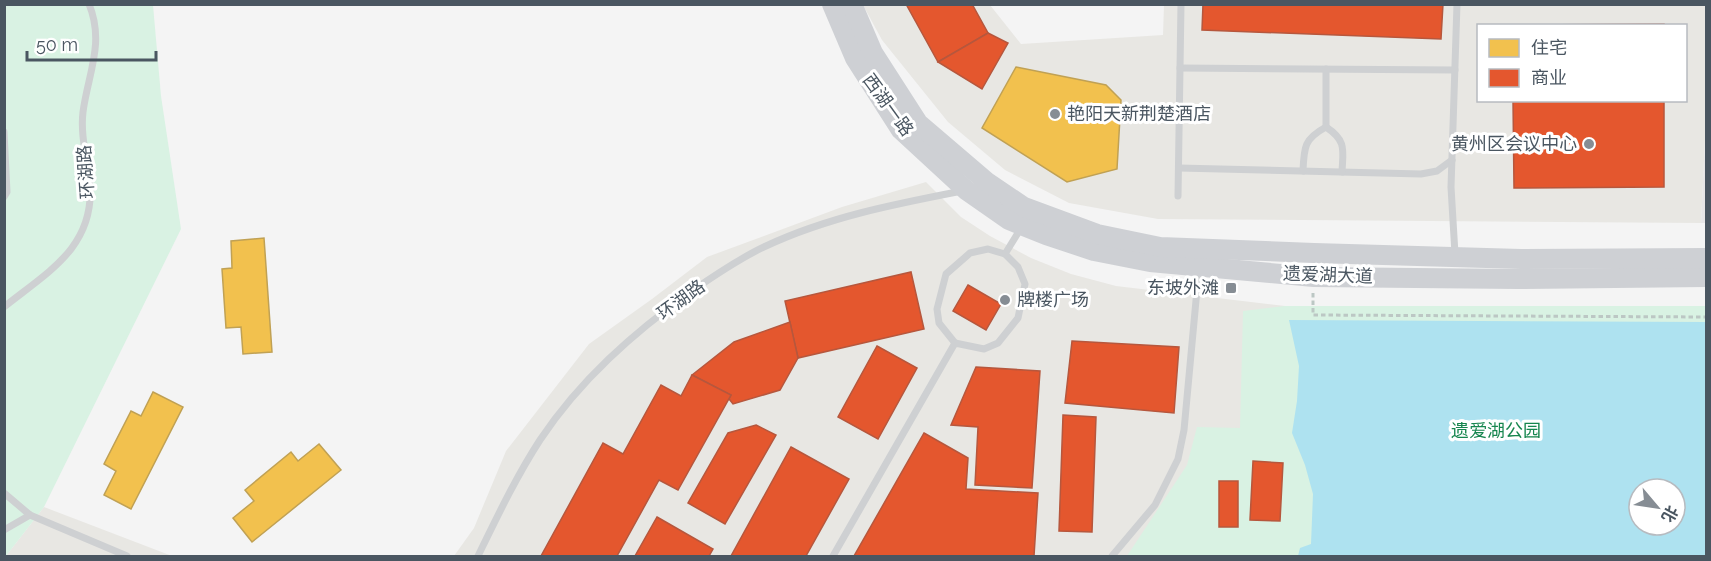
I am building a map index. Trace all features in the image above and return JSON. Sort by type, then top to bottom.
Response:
[{"type":"main road","name":"西湖一路","points":[[832,4],[855,58],[901,130],[966,190]]},
{"type":"main road","name":"西湖一路","points":[[852,4],[873,53],[918,123],[987,182]]},
{"type":"main road","name":"遗爱湖大道","points":[[987,182],[1027,218]]},
{"type":"main road","name":"遗爱湖大道","points":[[966,190],[1009,220],[1027,218],[1200,257],[1314,277],[1505,279],[1707,277]]},
{"type":"main road","name":"遗爱湖大道","points":[[1200,257],[1707,258]]},
{"type":"lane","name":"环湖路","points":[[4,307],[63,259],[74,247],[82,231],[89,207],[90,187],[83,114],[97,39],[89,4]]},
{"type":"lane","points":[[1178,196],[1181,4]]},
{"type":"lane","points":[[1455,257],[1451,187],[1457,4]]},
{"type":"lane","points":[[1180,68],[1455,70]]},
{"type":"lane","points":[[1326,69],[1326,127]]},
{"type":"lane","points":[[1303,171],[1304,149],[1312,135],[1326,127]]},
{"type":"lane","points":[[1326,127],[1338,135],[1343,149],[1342,172]]},
{"type":"lane","points":[[4,132],[7,192],[4,197]]},
{"type":"lane","points":[[1179,168],[1421,174],[1437,171],[1452,160]]},
{"type":"lane","name":"环湖路","points":[[478,556],[504,502],[541,440],[605,360],[661,314],[718,273],[765,247],[803,231],[862,212],[966,190],[987,182]]},
{"type":"lane","points":[[1005,254],[1027,218]]},
{"type":"lane","points":[[988,249],[1005,254],[1018,267],[1025,284],[1018,318],[998,343],[984,349],[955,343],[939,324],[937,309],[946,274],[970,253],[988,249]]},
{"type":"lane","points":[[1112,556],[1155,505],[1178,459],[1184,430],[1200,257]]},
{"type":"lane","points":[[833,556],[955,343]]},
{"type":"lane","points":[[4,493],[30,515],[127,556]]},
{"type":"lane","points":[[4,530],[30,515]]},
{"type":"path","points":[[1314,277],[1313,315],[1707,317]]},
{"type":"shaded area","points":[[863,5],[990,5],[1021,44],[1163,35],[1164,5],[1706,5],[1706,120],[1701,223],[1158,219],[1069,203],[1005,170],[948,122],[882,40]]},
{"type":"shaded area","points":[[1706,120],[1706,223],[1701,223]]},
{"type":"shaded area","name":"东坡外滩","points":[[926,182],[961,217],[990,236],[1031,258],[1071,274],[1116,286],[1285,306],[1298,556],[454,556],[474,528],[506,451],[589,344],[707,257],[842,207]]},
{"type":"shaded area","points":[[44,507],[172,556],[6,556]]},
{"type":"green space","points":[[4,5],[153,5],[161,96],[181,229],[44,507],[6,556],[4,556]]},
{"type":"green space","name":"遗爱湖公园","points":[[1285,306],[1706,306],[1706,556],[1127,556],[1187,465],[1197,427],[1240,428],[1243,311]]},
{"type":"water","name":"遗爱湖公园","points":[[1289,320],[1706,322],[1706,556],[1298,556],[1300,548],[1311,544],[1313,494],[1305,465],[1292,433],[1299,366]]},
{"type":"building: 住宅","name":"艳阳天新荆楚酒店","points":[[1016,67],[1106,85],[1121,100],[1117,169],[1067,182],[982,128]]},
{"type":"building: 住宅","points":[[264,238],[272,352],[243,354],[241,327],[226,328],[222,269],[232,268],[231,241]]},
{"type":"building: 住宅","points":[[153,392],[183,407],[131,509],[104,495],[116,471],[104,464],[131,411],[141,416]]},
{"type":"building: 住宅","points":[[319,444],[341,470],[252,542],[233,518],[254,501],[245,490],[291,452],[298,461]]},
{"type":"building: 商业","points":[[906,4],[972,4],[988,33],[938,62]]},
{"type":"building: 商业","points":[[1203,4],[1443,4],[1441,39],[1202,30]]},
{"type":"building: 商业","points":[[988,33],[1008,43],[982,89],[938,62]]},
{"type":"building: 商业","name":"黄州区会议中心","points":[[1513,102],[1664,102],[1664,187],[1514,188]]},
{"type":"building: 商业","points":[[911,272],[924,329],[798,358],[785,301]]},
{"type":"building: 商业","points":[[968,285],[1001,304],[986,330],[953,311]]},
{"type":"building: 商业","points":[[790,322],[798,358],[780,390],[733,404],[729,399],[731,395],[692,375],[734,342]]},
{"type":"building: 商业","points":[[1072,341],[1179,347],[1174,413],[1065,403]]},
{"type":"building: 商业","points":[[877,346],[917,368],[878,439],[838,417]]},
{"type":"building: 商业","points":[[976,367],[1040,371],[1032,488],[975,485],[978,427],[951,425]]},
{"type":"building: 商业","points":[[692,375],[731,395],[678,490],[659,480],[617,556],[541,556],[603,443],[623,454],[661,385],[681,396]]},
{"type":"building: 商业","points":[[1063,415],[1096,417],[1092,532],[1059,531]]},
{"type":"building: 商业","points":[[756,425],[776,435],[725,524],[688,503],[728,433]]},
{"type":"building: 商业","points":[[924,433],[968,458],[966,489],[1038,493],[1034,556],[854,556]]},
{"type":"building: 商业","points":[[791,447],[849,479],[806,556],[731,556]]},
{"type":"building: 商业","points":[[1253,461],[1283,463],[1280,521],[1250,520]]},
{"type":"building: 商业","points":[[1219,481],[1238,481],[1238,527],[1219,527]]},
{"type":"building: 商业","points":[[657,517],[713,549],[709,556],[635,556]]},
{"type":"place","name":"艳阳天新荆楚酒店","points":[[1055,114]]},
{"type":"place","name":"黄州区会议中心","points":[[1589,144]]},
{"type":"place","name":"东坡外滩","points":[[1231,288]]},
{"type":"place","name":"牌楼广场","points":[[1005,300]]}]
